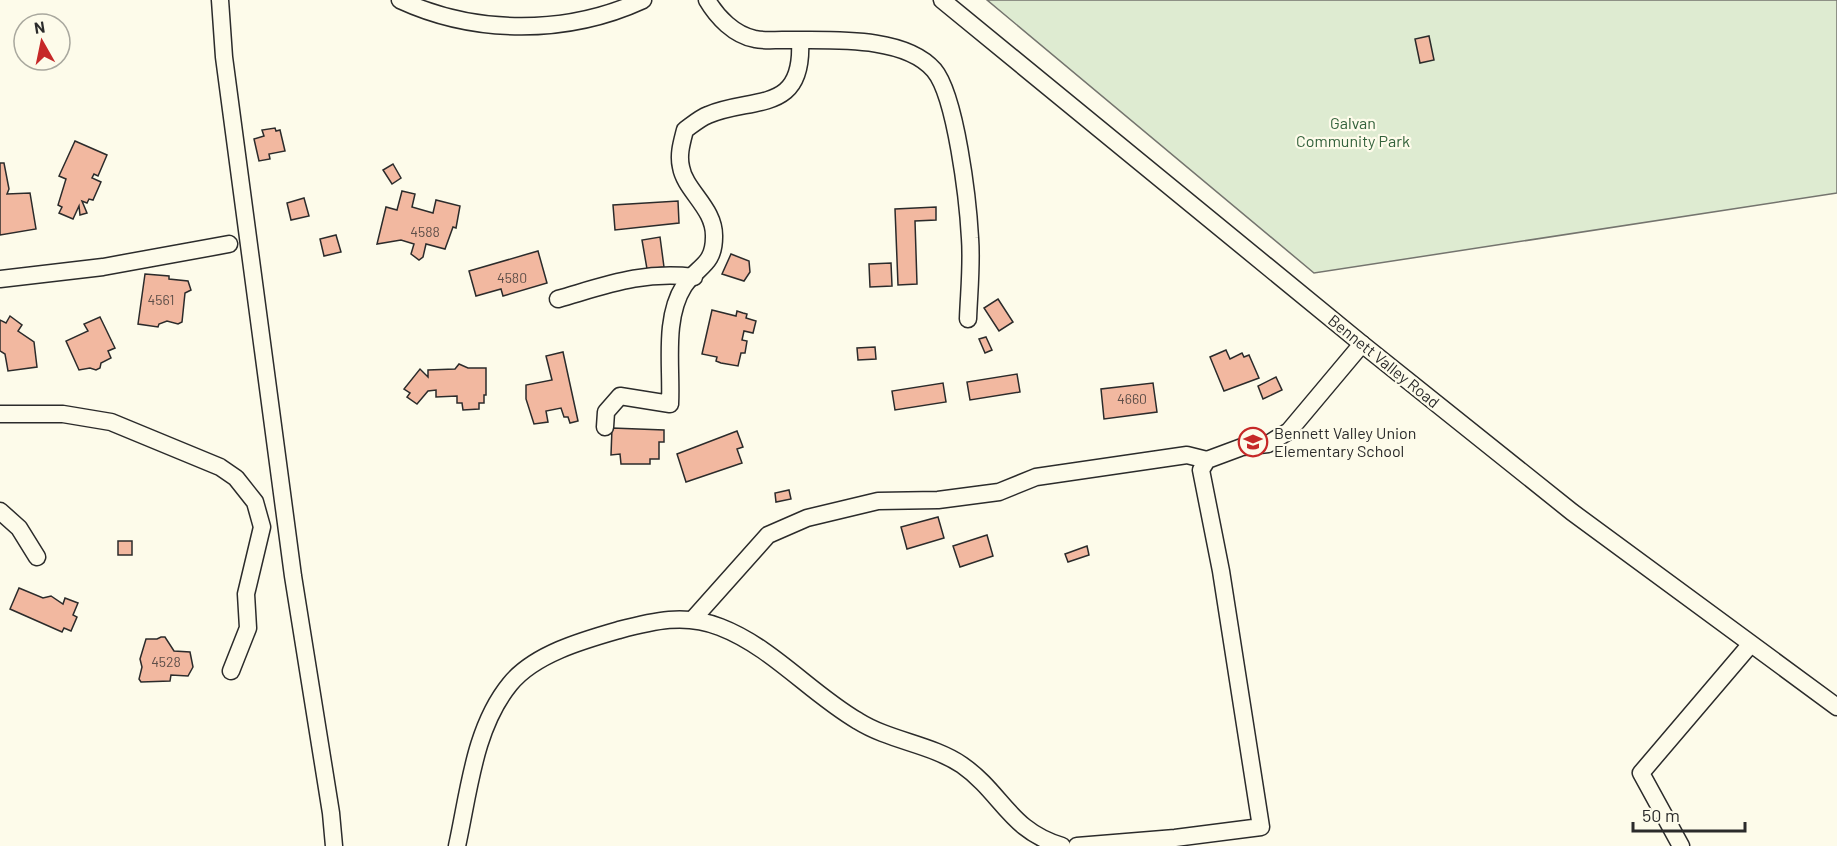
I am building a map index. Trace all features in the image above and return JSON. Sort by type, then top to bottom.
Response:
[{"type":"street","points":[[220,0],[224,57],[293,576],[331,813],[334,846]]},
{"type":"street","points":[[400,0],[423,11],[494,26],[553,26],[611,15],[643,0]]},
{"type":"street","points":[[707,0],[719,19],[754,39],[845,40],[903,51],[924,61],[940,78],[954,120],[970,238],[968,319]]},
{"type":"street","name":"Bennett Valley Road","points":[[942,0],[1362,344],[1572,512],[1837,707]]},
{"type":"street","points":[[605,428],[606,412],[620,396],[670,404],[668,346],[684,285],[703,268],[712,253],[714,236],[712,219],[681,169],[680,149],[685,130],[708,115],[759,104],[780,96],[795,78],[801,56],[800,41]]},
{"type":"street","points":[[0,279],[103,267],[229,244]]},
{"type":"street","points":[[558,299],[631,278],[663,273],[694,277]]},
{"type":"street","points":[[694,618],[768,535],[807,519],[878,501],[938,500],[999,492],[1036,477],[1187,455],[1207,460],[1242,447],[1268,444],[1289,431],[1362,344]]},
{"type":"street","points":[[0,414],[63,414],[111,422],[220,467],[236,478],[255,502],[262,527],[246,594],[248,628],[231,671]]},
{"type":"street","points":[[1077,846],[1175,838],[1261,827],[1221,571],[1201,470],[1207,460]]},
{"type":"street","points":[[0,511],[19,528],[37,557]]},
{"type":"street","points":[[458,846],[475,759],[492,717],[510,683],[536,663],[597,636],[656,620],[694,618],[722,627],[765,653],[857,721],[886,736],[930,750],[960,764],[983,782],[1020,826],[1041,840],[1062,846]]},
{"type":"street","points":[[1681,846],[1641,773],[1750,645]]},
{"type":"green space","name":"Galvan Community Park","points":[[987,0],[1837,0],[1837,193],[1314,273]]},
{"type":"building","points":[[1429,36],[1434,60],[1420,63],[1415,39]]},
{"type":"building","points":[[275,128],[276,131],[280,130],[285,151],[269,154],[270,159],[259,161],[254,139],[264,136],[262,130]]},
{"type":"building","points":[[75,141],[107,155],[98,176],[94,174],[92,178],[101,182],[93,200],[89,199],[87,203],[82,201],[87,213],[80,215],[79,206],[73,219],[59,213],[62,207],[58,205],[66,179],[59,176]]},
{"type":"building","points":[[0,163],[4,163],[9,189],[7,194],[30,193],[36,229],[0,235]]},
{"type":"building","points":[[393,164],[401,178],[392,184],[383,170]]},
{"type":"building","points":[[402,191],[415,194],[412,207],[433,213],[436,200],[460,206],[456,228],[453,227],[445,249],[426,244],[423,257],[419,260],[411,254],[414,244],[401,240],[377,244],[386,207],[397,210]]},
{"type":"building","points":[[304,198],[309,216],[291,220],[287,203]]},
{"type":"building","points":[[678,201],[679,223],[615,230],[613,205]]},
{"type":"building","points":[[936,207],[936,220],[915,221],[917,284],[898,285],[895,209]]},
{"type":"building","points":[[336,235],[341,252],[324,256],[320,239]]},
{"type":"building","points":[[660,237],[664,267],[647,269],[642,240]]},
{"type":"building","points":[[538,251],[547,283],[503,296],[501,289],[476,296],[469,271]]},
{"type":"building","points":[[731,254],[749,261],[750,272],[744,281],[722,274]]},
{"type":"building","points":[[891,263],[892,286],[870,287],[869,264]]},
{"type":"building","points":[[145,274],[169,276],[169,279],[188,281],[191,290],[185,293],[182,322],[178,324],[167,321],[159,324],[158,327],[138,324]]},
{"type":"building","points":[[998,299],[1013,322],[999,331],[984,308]]},
{"type":"building","points":[[712,310],[736,316],[737,311],[747,314],[746,318],[756,321],[753,333],[744,331],[742,340],[747,341],[745,353],[741,353],[738,366],[721,363],[716,361],[717,357],[702,354]]},
{"type":"building","points":[[10,316],[22,325],[18,331],[34,342],[37,367],[8,371],[5,354],[0,351],[0,320],[6,323]]},
{"type":"building","points":[[100,317],[115,348],[108,351],[111,358],[101,363],[100,368],[79,370],[66,341],[88,331],[84,324]]},
{"type":"building","points":[[986,337],[992,350],[985,353],[979,339]]},
{"type":"building","points":[[875,347],[876,359],[858,360],[857,348]]},
{"type":"building","points":[[1226,350],[1230,359],[1242,353],[1244,357],[1249,355],[1259,378],[1224,391],[1210,357]]},
{"type":"building","points":[[563,352],[578,421],[570,423],[568,417],[564,417],[561,408],[546,411],[548,422],[534,424],[526,399],[526,385],[552,380],[546,356]]},
{"type":"building","points":[[459,364],[468,368],[486,368],[486,395],[484,395],[484,403],[479,403],[479,409],[463,410],[462,403],[457,403],[457,396],[436,397],[436,390],[428,391],[417,404],[407,397],[410,393],[404,389],[420,369],[428,377],[428,370],[455,369]]},
{"type":"building","points":[[1017,374],[1020,392],[970,400],[967,382]]},
{"type":"building","points":[[1276,377],[1282,390],[1263,399],[1258,386]]},
{"type":"building","points":[[943,383],[946,402],[895,410],[892,391]]},
{"type":"building","points":[[1153,383],[1157,412],[1104,419],[1101,389]]},
{"type":"building","points":[[612,428],[664,430],[664,442],[659,442],[659,459],[650,459],[650,464],[621,464],[620,454],[611,455]]},
{"type":"building","points":[[737,431],[743,447],[737,449],[742,463],[686,482],[677,454]]},
{"type":"building","points":[[789,490],[791,499],[776,502],[775,493]]},
{"type":"building","points":[[938,517],[944,538],[907,549],[901,527]]},
{"type":"building","points":[[987,535],[993,556],[960,567],[953,546]]},
{"type":"building","points":[[118,541],[132,541],[132,555],[118,555]]},
{"type":"building","points":[[1087,546],[1089,555],[1068,562],[1065,554]]},
{"type":"building","points":[[19,588],[43,598],[51,596],[63,604],[65,598],[78,603],[73,615],[77,617],[71,631],[64,628],[62,632],[10,609]]},
{"type":"building","points":[[165,637],[174,651],[190,652],[193,667],[188,676],[171,675],[170,681],[141,682],[139,679],[142,667],[140,659],[146,639]]},
{"type":"place","name":"Bennett Valley Union Elementary School","points":[[1253,442]]}]
